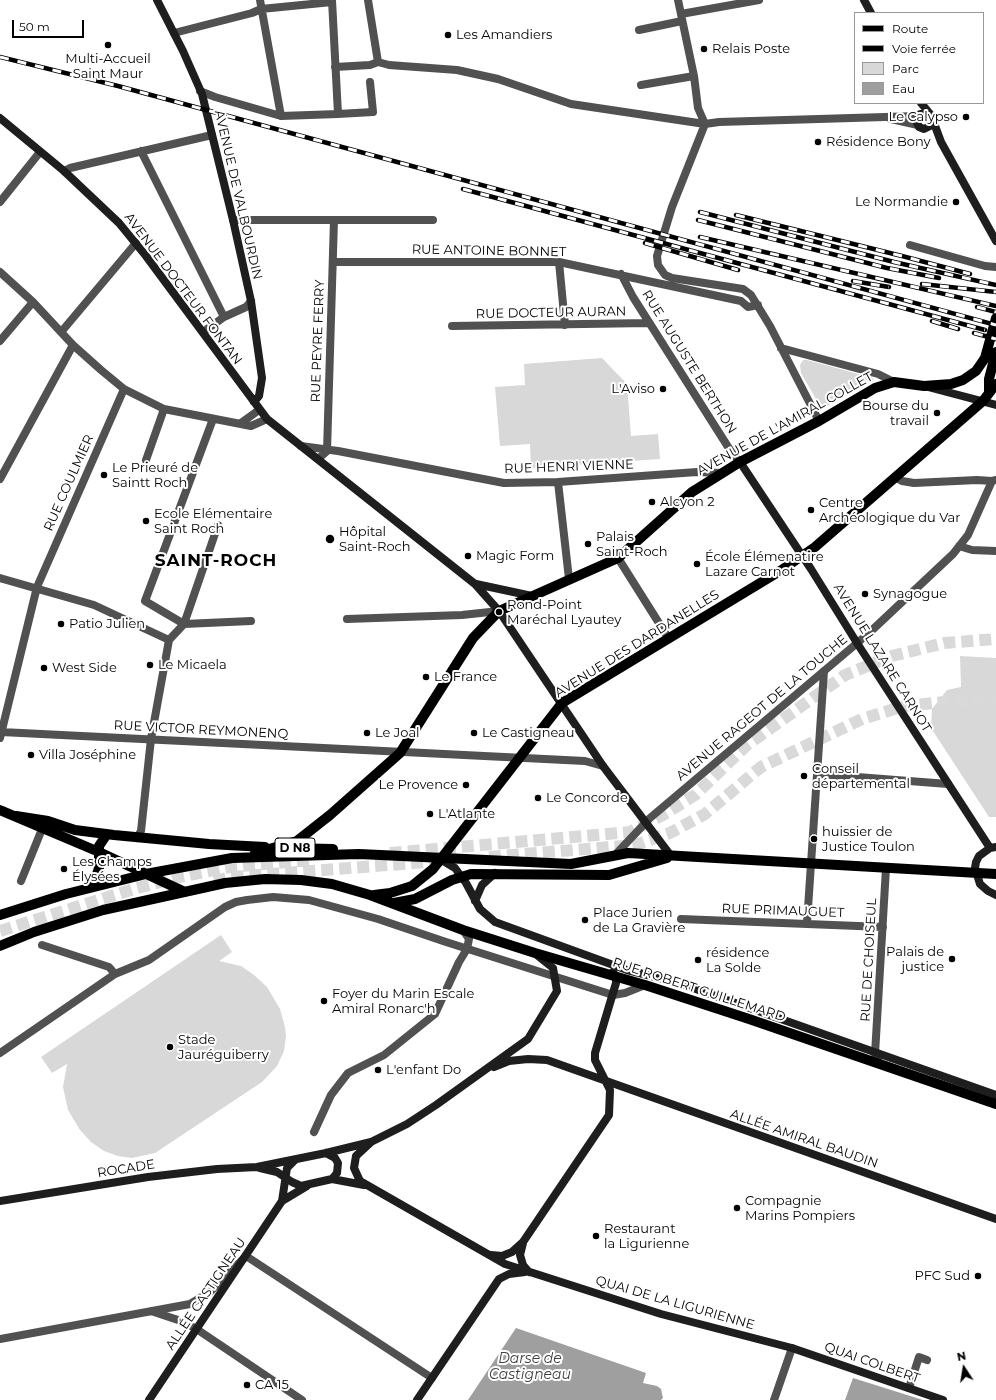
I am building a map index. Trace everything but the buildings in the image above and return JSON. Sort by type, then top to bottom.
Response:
[{"type":"main road","points":[[894,382],[924,386],[952,384],[964,380],[976,371],[985,358],[996,318]]},
{"type":"main road","points":[[992,382],[996,352]]},
{"type":"main road","name":"AVENUE DE L'AMIRAL COLLET","points":[[532,596],[618,558],[692,492],[740,462],[819,421],[875,388],[894,382]]},
{"type":"main road","name":"AVENUE DES DARDANELLES","points":[[370,895],[390,893],[412,886],[433,869],[562,703],[669,639],[802,556],[983,401],[989,392],[992,382]]},
{"type":"main road","points":[[0,915],[93,887],[146,874],[279,848],[297,841],[400,753],[473,638],[499,611],[532,596]]},
{"type":"main road","name":"D N8","points":[[0,810],[99,852],[185,892]]},
{"type":"main road","name":"D N8","points":[[16,816],[48,821],[75,830],[137,838],[229,846],[337,849],[360,854]]},
{"type":"main road","points":[[93,887],[99,868],[100,843],[107,834]]},
{"type":"main road","points":[[232,858],[360,854],[440,859],[571,864],[628,853],[996,874]]},
{"type":"main road","points":[[393,903],[415,899],[462,876],[495,873],[608,875],[651,864],[671,856]]},
{"type":"main road","name":"RUE ROBERT GUILLEMARD","points":[[1,947],[34,932],[102,910],[225,883],[265,879],[301,880],[332,884],[393,903],[463,930],[644,985],[864,1058],[996,1104]]},
{"type":"street","name":"AVENUE DE VALBOURDIN","points":[[157,0],[174,33],[201,93],[233,220],[251,301],[262,378],[259,396],[254,402]]},
{"type":"street","points":[[260,0],[281,116]]},
{"type":"street","points":[[368,0],[378,62]]},
{"type":"street","points":[[678,0],[694,76],[698,108],[705,124],[672,207],[658,256],[658,265],[665,275],[672,278],[743,289],[751,295],[758,305],[819,421]]},
{"type":"street","points":[[639,30],[734,2],[759,0]]},
{"type":"street","points":[[864,0],[870,12]]},
{"type":"street","points":[[174,33],[252,14],[261,9],[332,1],[338,114]]},
{"type":"street","points":[[335,67],[370,65],[378,62],[389,65],[457,70],[498,79],[572,104],[705,124],[719,122],[929,114]]},
{"type":"street","points":[[641,86],[694,76]]},
{"type":"street","points":[[201,93],[281,116],[374,112],[370,82]]},
{"type":"street","points":[[918,104],[919,115],[916,120],[921,127],[941,142]]},
{"type":"street","points":[[922,104],[929,114],[941,142],[996,241]]},
{"type":"street","points":[[880,117],[921,127],[930,126],[932,122]]},
{"type":"street","name":"AVENUE DOCTEUR FONTAN","points":[[1,120],[64,171],[119,223],[136,243],[267,419],[475,584],[499,611],[603,766],[644,823],[671,856]]},
{"type":"street","points":[[64,171],[70,168],[141,151],[211,131]]},
{"type":"street","points":[[141,151],[224,317]]},
{"type":"street","points":[[0,202],[40,152]]},
{"type":"street","points":[[233,220],[433,220]]},
{"type":"street","name":"RUE PEYRE FERRY","points":[[327,451],[334,220]]},
{"type":"street","points":[[62,331],[136,243]]},
{"type":"street","points":[[910,245],[985,266],[996,267]]},
{"type":"street","name":"RUE ANTOINE BONNET","points":[[333,262],[559,262],[621,274],[741,301],[748,307],[758,305]]},
{"type":"street","points":[[559,262],[564,325]]},
{"type":"street","points":[[0,272],[33,302],[62,331],[73,345],[124,388],[164,409],[252,426],[267,419]]},
{"type":"street","name":"RUE AUGUSTE BERTHON","points":[[621,274],[649,323],[730,450],[740,462]]},
{"type":"street","points":[[203,332],[224,317],[246,307],[251,301]]},
{"type":"street","points":[[0,341],[33,302]]},
{"type":"street","name":"RUE DOCTEUR AURAN","points":[[452,326],[649,323]]},
{"type":"street","points":[[0,479],[73,345]]},
{"type":"street","points":[[781,348],[878,374],[894,382]]},
{"type":"street","points":[[924,386],[996,405]]},
{"type":"street","name":"RUE COULMIER","points":[[1,735],[37,587],[124,388]]},
{"type":"street","points":[[146,460],[164,409]]},
{"type":"street","points":[[241,423],[259,410]]},
{"type":"street","points":[[213,418],[146,601],[184,624],[251,621]]},
{"type":"street","name":"RUE HENRI VIENNE","points":[[301,446],[504,483],[558,482],[696,472],[722,473]]},
{"type":"street","points":[[318,459],[327,451]]},
{"type":"street","name":"AVENUE LAZARE CARNOT","points":[[740,462],[948,784],[993,848]]},
{"type":"street","points":[[895,477],[902,481],[914,483],[994,480]]},
{"type":"street","name":"AVENUE RAGEOT DE LA TOUCHE","points":[[615,855],[644,823],[857,644],[953,554],[968,535],[994,480]]},
{"type":"street","points":[[558,482],[570,579]]},
{"type":"street","points":[[137,838],[141,831],[151,739],[170,640],[184,624],[218,525]]},
{"type":"street","points":[[959,546],[972,550],[996,551]]},
{"type":"street","points":[[618,558],[669,639]]},
{"type":"street","points":[[0,578],[37,587],[94,605],[170,640]]},
{"type":"street","points":[[475,584],[532,596]]},
{"type":"street","points":[[347,619],[462,615],[499,611]]},
{"type":"street","points":[[807,923],[824,671]]},
{"type":"street","name":"RUE VICTOR REYMONENQ","points":[[1,735],[151,739],[520,758],[585,762],[603,766]]},
{"type":"street","points":[[818,774],[948,784]]},
{"type":"street","points":[[21,881],[42,829]]},
{"type":"street","points":[[993,848],[979,856],[976,862],[976,873],[980,884],[988,891],[996,895]]},
{"type":"street","points":[[440,859],[455,868],[462,876]]},
{"type":"street","name":"RUE DE CHOISEUL","points":[[875,1054],[886,868]]},
{"type":"street","points":[[475,901],[482,885],[495,873]]},
{"type":"street","name":"RUE ROBERT GUILLEMARD","points":[[462,876],[480,909],[495,922],[627,970],[676,982],[875,1054],[996,1095]]},
{"type":"street","points":[[0,1053],[116,974],[149,960],[224,907],[236,902],[273,897],[309,900],[378,919],[612,995],[625,993],[644,985]]},
{"type":"street","name":"RUE PRIMAUGUET","points":[[681,919],[883,927]]},
{"type":"street","points":[[314,1132],[331,1095],[348,1073],[384,1055],[435,1014],[459,962],[468,949],[469,939],[463,930]]},
{"type":"street","points":[[42,945],[109,967],[116,974]]},
{"type":"street","points":[[257,1167],[296,1160],[371,1142],[407,1124],[528,1039],[557,991],[553,968],[535,953]]},
{"type":"street","points":[[417,1400],[609,1115],[610,1090],[595,1060],[595,1053],[616,977],[608,963]]},
{"type":"street","points":[[864,1058],[875,1054],[883,1065]]},
{"type":"street","name":"ALLÉE AMIRAL BAUDIN","points":[[484,1071],[509,1061],[528,1059],[547,1060],[606,1080],[680,1109],[996,1219]]},
{"type":"street","points":[[368,1186],[356,1175],[354,1163],[356,1156],[371,1142]]},
{"type":"street","points":[[326,1153],[335,1158],[338,1163],[337,1173],[332,1179]]},
{"type":"street","points":[[282,1201],[287,1168],[296,1160]]},
{"type":"street","points":[[257,1167],[277,1172],[296,1185],[309,1185],[332,1179],[368,1186]]},
{"type":"street","name":"ROCADE","points":[[0,1201],[148,1177],[210,1170],[257,1167]]},
{"type":"street","points":[[282,1201],[309,1185]]},
{"type":"street","name":"QUAI DE LA LIGURIENNE","points":[[368,1186],[508,1265],[661,1314],[792,1348]]},
{"type":"street","name":"ALLÉE CASTIGNEAU","points":[[148,1400],[282,1201]]},
{"type":"street","points":[[488,1254],[502,1256],[512,1252],[523,1242]]},
{"type":"street","points":[[523,1242],[520,1256],[523,1265],[530,1272]]},
{"type":"street","points":[[0,1339],[190,1304],[210,1292],[246,1256],[432,1378]]},
{"type":"street","points":[[499,1279],[509,1274],[530,1272]]},
{"type":"street","points":[[151,1311],[178,1320],[196,1329],[302,1400]]},
{"type":"street","points":[[774,1400],[792,1348]]},
{"type":"street","name":"QUAI COLBERT","points":[[792,1348],[943,1400]]},
{"type":"street","points":[[909,1388],[919,1357],[927,1360]]},
{"type":"green space","points":[[602,358],[627,384],[631,436],[658,434],[660,459],[531,468],[530,444],[500,446],[495,387],[525,385],[524,364]]},
{"type":"green space","points":[[803,360],[862,375],[864,372],[871,376],[874,380],[827,406],[820,406],[801,373],[800,365]]},
{"type":"green space","points":[[960,656],[996,658],[996,817],[989,817],[931,728],[932,709],[947,690],[961,687]]},
{"type":"green space","name":"Stade Jauréguiberry","points":[[221,935],[232,952],[219,961],[241,966],[254,975],[267,987],[280,1009],[286,1036],[284,1051],[277,1066],[262,1082],[155,1153],[132,1158],[118,1156],[104,1151],[91,1142],[80,1130],[68,1110],[63,1087],[67,1064],[52,1073],[41,1057]]},
{"type":"water","name":"Darse de Castigneau","points":[[516,1328],[646,1373],[643,1383],[657,1386],[661,1389],[663,1398],[661,1400],[468,1400]]},
{"type":"water","points":[[853,1378],[923,1400],[845,1400]]},
{"type":"tunnel","points":[[390,853],[630,832],[663,815],[695,795],[747,745],[845,675],[892,656],[944,643],[996,639]]},
{"type":"tunnel","points":[[489,857],[635,845],[670,833],[705,814],[761,767],[862,719],[904,706],[996,699]]},
{"type":"tunnel","points":[[0,931],[137,888],[179,877],[230,867],[312,860]]},
{"type":"tunnel","points":[[214,881],[232,877],[441,861]]},
{"type":"railway","points":[[0,57],[118,86],[996,325]]},
{"type":"railway","points":[[463,189],[985,330]]},
{"type":"railway","points":[[700,212],[894,262],[996,285]]},
{"type":"railway","points":[[736,215],[970,274]]},
{"type":"railway","points":[[698,220],[887,268],[939,278]]},
{"type":"railway","points":[[700,237],[996,306]]},
{"type":"railway","points":[[645,243],[738,270]]},
{"type":"railway","points":[[853,281],[889,287]]},
{"type":"railway","points":[[922,284],[996,292]]},
{"type":"railway","points":[[977,307],[996,312]]},
{"type":"railway","points":[[932,321],[958,329]]},
{"type":"railway","points":[[974,333],[996,339]]},
{"type":"place","name":"Les Amandiers","points":[[448,35]]},
{"type":"place","name":"Multi-Accueil Saint Maur","points":[[108,45]]},
{"type":"place","name":"Relais Poste","points":[[704,49]]},
{"type":"place","name":"Le Calypso","points":[[966,117]]},
{"type":"place","name":"Résidence Bony","points":[[818,142]]},
{"type":"place","name":"Le Normandie","points":[[956,202]]},
{"type":"place","name":"L'Aviso","points":[[663,389]]},
{"type":"place","name":"Bourse du travail","points":[[937,413]]},
{"type":"place","name":"Le Prieuré de Saintt Roch","points":[[104,475]]},
{"type":"place","name":"Alcyon 2","points":[[652,502]]},
{"type":"place","name":"Centre Archéologique du Var","points":[[811,510]]},
{"type":"place","name":"Ecole Elémentaire Saint Roch","points":[[146,521]]},
{"type":"place","name":"Hôpital Saint-Roch","points":[[330,539]]},
{"type":"place","name":"Palais Saint-Roch","points":[[588,544]]},
{"type":"place","name":"Magic Form","points":[[468,556]]},
{"type":"place","name":"École Élémenatire Lazare Carnot","points":[[697,564]]},
{"type":"place","name":"Synagogue","points":[[865,594]]},
{"type":"place","name":"Rond-Point Maréchal Lyautey","points":[[499,612]]},
{"type":"place","name":"Patio Julien","points":[[61,624]]},
{"type":"place","name":"Le Micaela","points":[[150,665]]},
{"type":"place","name":"West Side","points":[[44,668]]},
{"type":"place","name":"Le France","points":[[426,677]]},
{"type":"place","name":"Le Joal","points":[[367,733]]},
{"type":"place","name":"Le Castigneau","points":[[474,733]]},
{"type":"place","name":"Villa Joséphine","points":[[31,755]]},
{"type":"place","name":"Conseil départemental","points":[[804,776]]},
{"type":"place","name":"Le Provence","points":[[466,785]]},
{"type":"place","name":"Le Concorde","points":[[538,798]]},
{"type":"place","name":"L'Atlante","points":[[430,814]]},
{"type":"place","name":"huissier de Justice Toulon","points":[[814,839]]},
{"type":"place","name":"Les Champs Élysées","points":[[64,869]]},
{"type":"place","name":"Place Jurien de La Gravière","points":[[585,920]]},
{"type":"place","name":"Palais de justice","points":[[952,959]]},
{"type":"place","name":"résidence La Solde","points":[[698,960]]},
{"type":"place","name":"Foyer du Marin Escale Amiral Ronarc'h","points":[[324,1001]]},
{"type":"place","name":"Stade Jauréguiberry","points":[[170,1047]]},
{"type":"place","name":"L'enfant Do","points":[[378,1070]]},
{"type":"place","name":"Compagnie Marins Pompiers","points":[[737,1208]]},
{"type":"place","name":"Restaurant la Ligurienne","points":[[596,1236]]},
{"type":"place","name":"PFC Sud","points":[[978,1276]]},
{"type":"place","name":"CA 15","points":[[247,1385]]},
{"type":"district","name":"SAINT-ROCH","points":[[216,561]]}]
